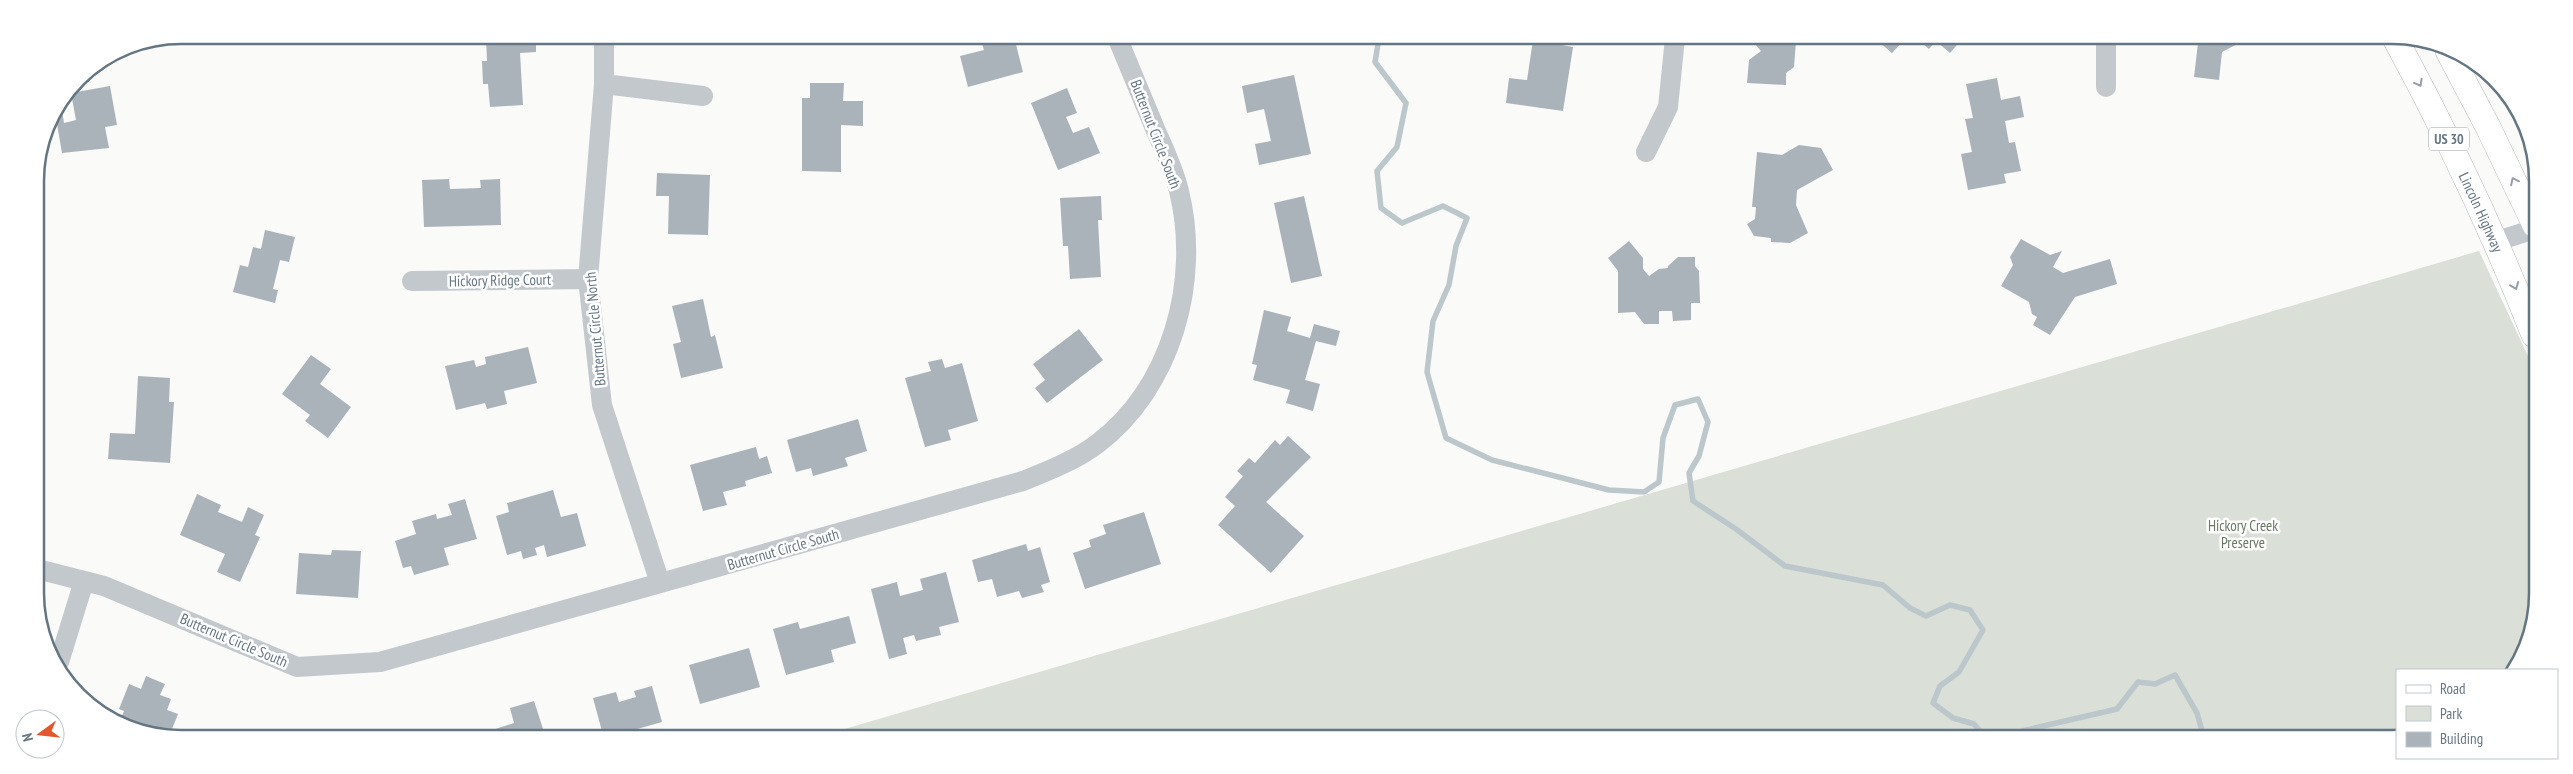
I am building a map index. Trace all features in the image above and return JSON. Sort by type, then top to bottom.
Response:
[{"type":"main road","name":"Lincoln Highway","points":[[2398,44],[2440,120],[2497,241],[2529,322]]},
{"type":"main road","name":"US 30","points":[[2451,57],[2488,127],[2529,212]]},
{"type":"street","name":"Butternut Circle North","points":[[604,44],[604,84],[588,279],[602,406],[660,583]]},
{"type":"street","name":"Butternut Circle South","points":[[44,571],[104,586],[297,667],[380,662],[1023,481],[1056,467],[1096,445],[1117,427],[1137,403],[1154,380],[1171,344],[1182,300],[1186,227],[1171,166],[1120,44]]},
{"type":"street","points":[[1646,152],[1668,107],[1674,44]]},
{"type":"street","points":[[2106,44],[2106,87]]},
{"type":"street","points":[[604,84],[703,96]]},
{"type":"street","points":[[2497,241],[2529,231]]},
{"type":"street","name":"Hickory Ridge Court","points":[[412,281],[588,279]]},
{"type":"street","points":[[60,658],[84,581]]},
{"type":"green space","name":"Hickory Creek Preserve","points":[[2479,251],[2529,358],[2529,593],[2525,628],[2519,645],[2506,669],[2396,669],[2396,730],[841,730]]},
{"type":"building","points":[[486,44],[536,44],[536,52],[520,53],[523,105],[490,107],[488,84],[483,84],[482,61],[487,61]]},
{"type":"building","points":[[982,44],[1016,44],[1023,72],[968,87],[960,56],[984,50]]},
{"type":"building","points":[[1532,44],[1556,44],[1573,47],[1563,111],[1506,103],[1509,78],[1527,80]]},
{"type":"building","points":[[1755,44],[1796,44],[1794,67],[1786,73],[1786,85],[1747,83],[1749,60],[1761,51]]},
{"type":"building","points":[[1882,44],[1900,44],[1892,53]]},
{"type":"building","points":[[1923,44],[1933,44],[1929,49]]},
{"type":"building","points":[[1940,44],[1958,44],[1950,53]]},
{"type":"building","points":[[2198,44],[2237,44],[2222,52],[2219,80],[2194,77]]},
{"type":"building","points":[[1294,75],[1311,154],[1259,165],[1255,144],[1271,141],[1264,109],[1247,113],[1242,86]]},
{"type":"building","points":[[1997,78],[2001,100],[2020,96],[2024,117],[2005,121],[2009,143],[2015,142],[2021,171],[2004,174],[2006,183],[1968,190],[1961,154],[1972,152],[1965,119],[1973,118],[1966,84]]},
{"type":"building","points":[[810,83],[844,83],[843,101],[863,101],[863,126],[841,125],[841,172],[802,171],[802,98],[810,98]]},
{"type":"building","points":[[110,86],[117,125],[105,127],[109,148],[62,153],[56,124],[62,112],[64,123],[76,120],[72,99],[77,92]]},
{"type":"building","points":[[1067,88],[1077,113],[1066,117],[1073,133],[1089,127],[1100,153],[1058,170],[1031,103]]},
{"type":"building","points":[[1799,145],[1821,148],[1833,170],[1797,190],[1796,205],[1808,233],[1790,243],[1771,242],[1771,238],[1754,236],[1747,224],[1755,219],[1756,207],[1752,207],[1757,152],[1782,155]]},
{"type":"building","points":[[657,173],[710,175],[708,235],[668,234],[669,196],[656,196]]},
{"type":"building","points":[[449,179],[450,189],[481,188],[480,180],[500,179],[501,225],[424,227],[422,180]]},
{"type":"building","points":[[1101,196],[1102,220],[1098,220],[1101,277],[1070,279],[1068,246],[1063,246],[1060,198]]},
{"type":"building","points":[[1304,196],[1322,276],[1291,283],[1274,203]]},
{"type":"building","points":[[265,230],[295,237],[289,262],[280,260],[273,289],[278,290],[275,303],[233,292],[240,265],[248,267],[253,247],[261,249]]},
{"type":"building","points":[[2021,239],[2050,255],[2062,251],[2053,267],[2063,273],[2110,259],[2117,284],[2075,297],[2050,335],[2033,325],[2037,317],[2032,314],[2029,302],[2001,286],[2013,265],[2010,257]]},
{"type":"building","points":[[1629,241],[1643,258],[1643,269],[1649,276],[1659,269],[1668,268],[1678,257],[1695,257],[1695,266],[1699,271],[1700,303],[1691,303],[1691,320],[1673,321],[1672,311],[1659,311],[1659,324],[1644,324],[1635,312],[1618,313],[1618,271],[1608,258]]},
{"type":"building","points":[[703,299],[711,337],[715,335],[723,368],[681,378],[673,344],[681,342],[672,306]]},
{"type":"building","points":[[1264,310],[1291,317],[1287,331],[1310,338],[1314,324],[1340,331],[1336,346],[1316,341],[1305,380],[1320,384],[1313,411],[1286,403],[1290,390],[1253,380],[1257,365],[1252,364]]},
{"type":"building","points":[[1079,329],[1103,360],[1047,403],[1035,388],[1045,380],[1033,364]]},
{"type":"building","points":[[528,347],[537,383],[504,391],[507,404],[487,409],[485,403],[456,410],[445,366],[474,360],[476,367],[486,364],[485,357]]},
{"type":"building","points":[[311,355],[331,369],[320,384],[351,407],[328,438],[305,421],[310,415],[282,394]]},
{"type":"building","points":[[942,359],[945,368],[962,363],[978,421],[948,430],[951,440],[925,447],[905,378],[931,371],[928,362]]},
{"type":"building","points":[[138,376],[170,378],[169,402],[174,402],[170,463],[108,459],[110,433],[135,434]]},
{"type":"building","points":[[858,419],[867,451],[845,458],[848,466],[813,476],[811,468],[796,472],[787,440]]},
{"type":"building","points":[[1288,436],[1311,457],[1266,502],[1304,536],[1271,573],[1218,525],[1235,506],[1225,497],[1243,476],[1237,471],[1249,458],[1255,463],[1275,440],[1280,445]]},
{"type":"building","points":[[756,447],[759,459],[767,456],[772,473],[745,481],[746,486],[723,492],[727,505],[703,511],[690,465]]},
{"type":"building","points":[[553,490],[561,517],[577,513],[586,546],[547,557],[544,545],[535,548],[537,555],[523,559],[521,551],[507,555],[496,516],[509,512],[507,503]]},
{"type":"building","points":[[197,494],[221,505],[218,512],[242,522],[248,507],[264,515],[255,535],[260,537],[240,582],[217,572],[225,554],[180,535]]},
{"type":"building","points":[[465,499],[477,539],[444,548],[449,565],[414,575],[411,566],[403,568],[395,541],[416,534],[412,521],[436,514],[437,519],[452,515],[448,504]]},
{"type":"building","points":[[1144,512],[1161,564],[1085,589],[1073,553],[1091,547],[1089,540],[1106,534],[1103,525]]},
{"type":"building","points":[[1026,544],[1028,551],[1040,547],[1050,582],[1041,585],[1044,592],[1022,598],[1019,591],[997,597],[992,579],[978,582],[972,560]]},
{"type":"building","points":[[332,550],[361,551],[358,598],[296,594],[299,553],[331,555]]},
{"type":"building","points":[[946,572],[959,622],[939,627],[941,635],[916,641],[914,635],[903,638],[907,654],[889,659],[871,589],[897,582],[900,596],[923,590],[920,579]]},
{"type":"building","points":[[849,616],[856,643],[831,650],[834,662],[786,675],[773,629],[798,622],[800,629]]},
{"type":"building","points":[[749,648],[760,687],[700,704],[689,665]]},
{"type":"building","points":[[146,676],[165,684],[160,695],[171,699],[167,710],[178,714],[172,729],[146,726],[122,717],[124,711],[119,709],[129,684],[141,689]]},
{"type":"building","points":[[652,686],[662,722],[634,730],[602,730],[593,698],[616,692],[619,702],[636,697],[634,691]]},
{"type":"building","points":[[534,701],[543,730],[492,730],[514,723],[510,708]]},
{"type":"waterway","points":[[1378,44],[1375,62],[1406,103],[1397,147],[1377,171],[1381,208],[1402,223],[1443,206],[1467,218],[1456,246],[1449,285],[1433,321],[1427,372],[1446,438],[1492,460],[1609,490],[1644,492],[1659,482],[1663,438],[1675,405],[1698,399],[1708,422],[1699,456],[1689,473],[1693,501],[1736,529],[1785,566],[1883,585],[1910,608],[1926,616],[1950,605],[1970,610],[1983,630],[1959,672],[1940,686],[1933,703],[1953,718],[1974,724],[1979,730]]},
{"type":"waterway","points":[[2026,730],[2117,709],[2138,682],[2155,684],[2175,675],[2197,713],[2202,730]]}]
